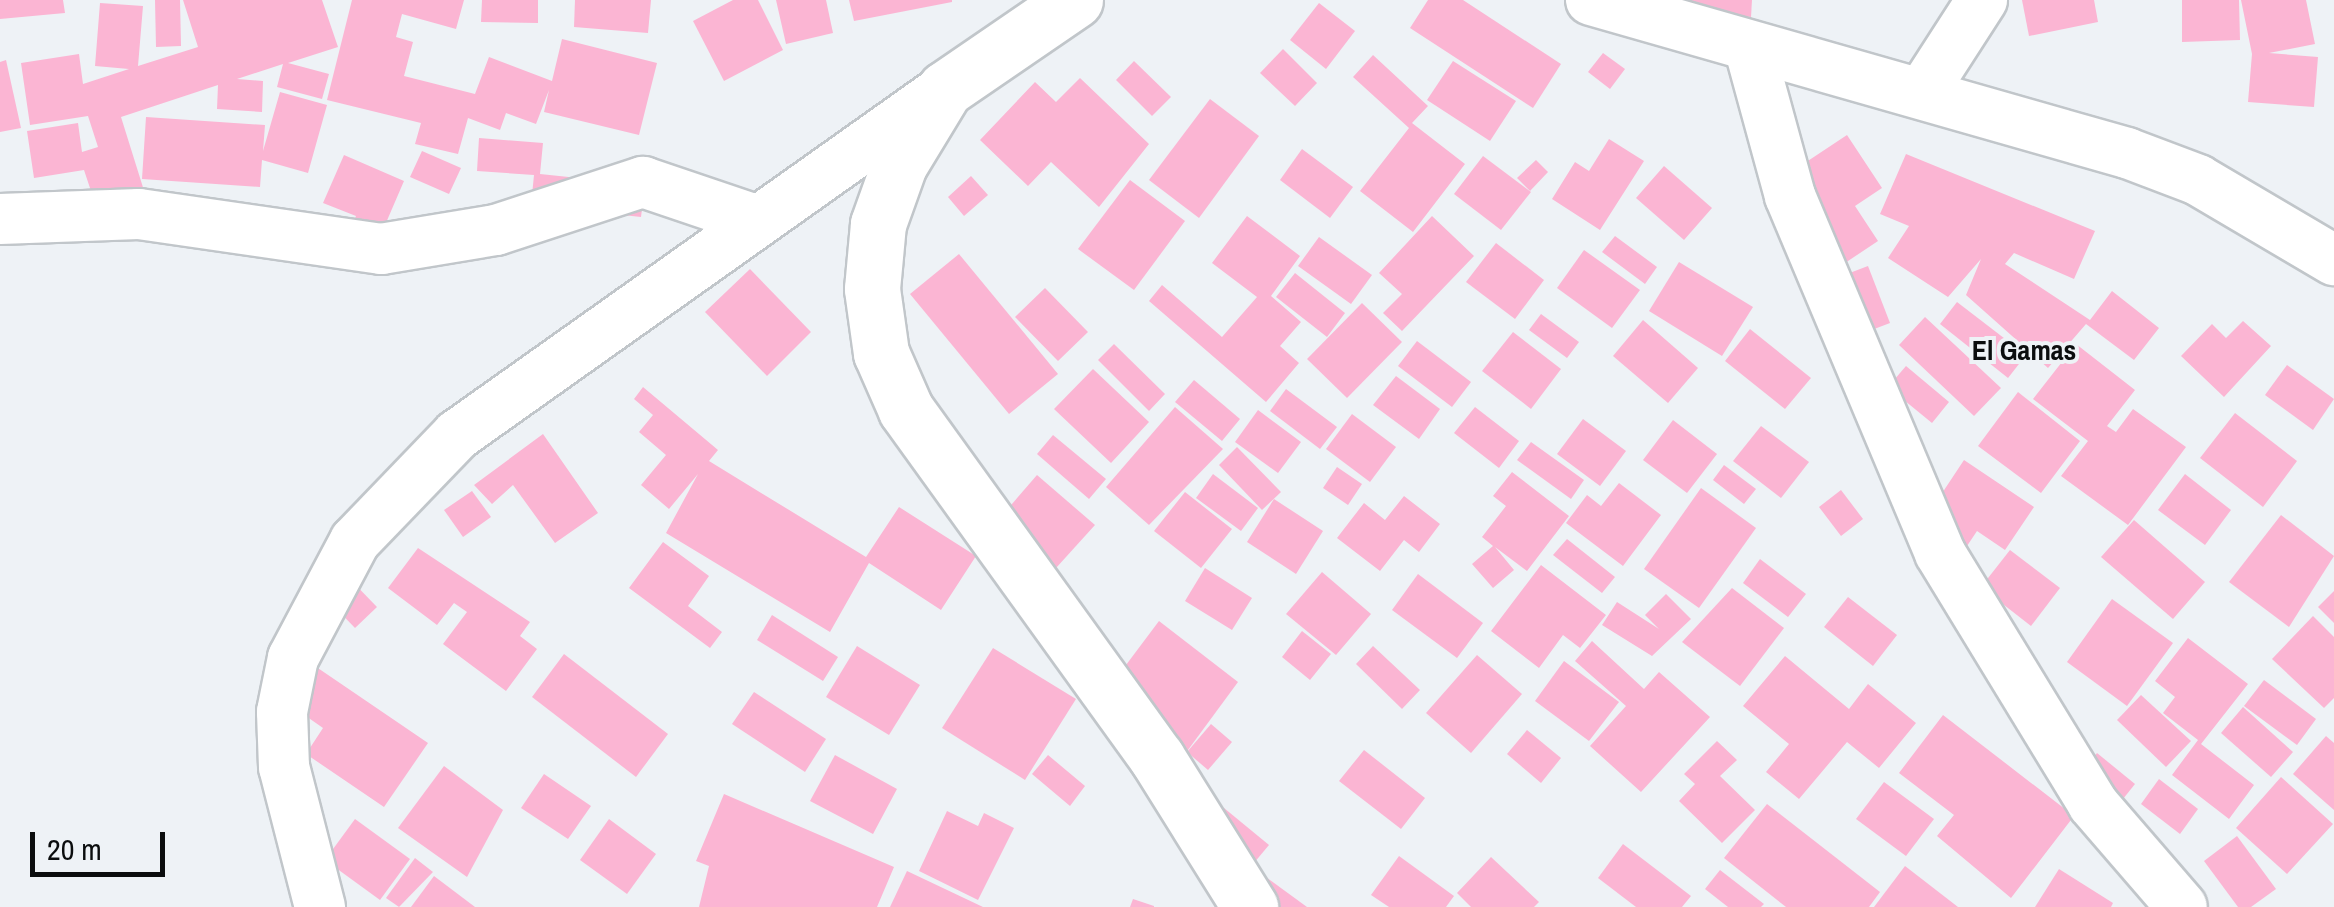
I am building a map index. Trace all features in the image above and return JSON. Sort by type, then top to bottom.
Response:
[{"type":"street","points":[[320,907],[284,767],[282,712],[292,658],[355,541],[457,435],[1075,0]]},
{"type":"street","points":[[1590,0],[1922,93],[2198,180],[2334,260]]},
{"type":"street","points":[[1922,93],[1982,0]]},
{"type":"street","points":[[1749,46],[1790,196],[1940,553],[2093,804],[2182,907]]},
{"type":"street","points":[[945,89],[899,165],[878,224],[872,288],[881,353],[906,410],[1157,758],[1250,907]]},
{"type":"street","points":[[0,219],[138,214],[381,249],[496,230],[644,182],[758,221]]},
{"type":"building","points":[[0,0],[63,0],[65,13],[0,19]]},
{"type":"building","points":[[155,0],[180,0],[181,46],[156,47]]},
{"type":"building","points":[[183,0],[322,0],[338,47],[288,63],[329,74],[322,99],[277,87],[283,64],[237,79],[263,81],[262,112],[217,109],[218,85],[121,117],[146,197],[98,212],[84,170],[34,178],[27,131],[78,123],[82,152],[98,147],[88,116],[30,125],[21,63],[79,54],[83,84],[129,69],[95,66],[100,3],[143,6],[138,66],[198,47]]},
{"type":"building","points":[[352,0],[464,0],[456,29],[402,14],[396,37],[413,42],[404,76],[475,94],[489,57],[552,81],[562,39],[657,63],[639,135],[544,112],[549,90],[536,124],[506,113],[500,130],[468,118],[458,154],[415,144],[421,123],[327,100]]},
{"type":"building","points":[[482,0],[538,0],[538,23],[481,22]]},
{"type":"building","points":[[575,0],[651,0],[648,33],[574,27]]},
{"type":"building","points":[[733,0],[758,0],[783,50],[724,81],[693,21]]},
{"type":"building","points":[[776,0],[826,0],[833,33],[786,44]]},
{"type":"building","points":[[849,0],[952,0],[952,2],[854,21]]},
{"type":"building","points":[[1428,0],[1463,0],[1561,64],[1533,108],[1410,28]]},
{"type":"building","points":[[1680,0],[1752,0],[1751,17],[1679,10]]},
{"type":"building","points":[[2022,0],[2094,0],[2098,22],[2029,36]]},
{"type":"building","points":[[2182,0],[2239,0],[2240,40],[2182,42]]},
{"type":"building","points":[[2241,0],[2306,0],[2315,44],[2269,53],[2318,57],[2314,107],[2248,102],[2252,54]]},
{"type":"building","points":[[1319,3],[1355,31],[1326,69],[1290,40]]},
{"type":"building","points":[[1283,49],[1317,83],[1295,106],[1260,73]]},
{"type":"building","points":[[1603,53],[1625,69],[1610,89],[1588,72]]},
{"type":"building","points":[[1373,55],[1428,106],[1412,123],[1465,164],[1413,232],[1360,191],[1409,128],[1353,77]]},
{"type":"building","points":[[6,60],[21,128],[0,132],[0,62]]},
{"type":"building","points":[[1134,61],[1171,97],[1152,116],[1116,80]]},
{"type":"building","points":[[1453,61],[1516,101],[1490,141],[1427,100]]},
{"type":"building","points":[[1080,78],[1149,144],[1099,207],[1051,162],[1028,186],[980,140],[1035,82],[1056,102]]},
{"type":"building","points":[[280,92],[327,105],[308,173],[262,160],[260,187],[142,179],[146,117],[265,125],[263,151]]},
{"type":"building","points":[[1210,99],[1259,136],[1199,218],[1149,180]]},
{"type":"building","points":[[1847,135],[1882,188],[1855,206],[1878,241],[1833,271],[1776,182]]},
{"type":"building","points":[[479,138],[543,143],[540,174],[645,185],[641,217],[531,205],[534,175],[477,171]]},
{"type":"building","points":[[1609,139],[1644,161],[1600,230],[1552,199],[1575,162],[1589,171]]},
{"type":"building","points":[[1302,149],[1353,187],[1330,218],[1280,180]]},
{"type":"building","points":[[422,151],[461,168],[449,194],[410,177]]},
{"type":"building","points":[[1906,154],[2095,231],[2074,279],[2014,253],[2005,264],[2090,320],[2112,291],[2159,328],[2134,360],[2086,324],[2048,368],[1966,295],[1981,259],[1948,297],[1888,258],[1909,226],[1880,214]]},
{"type":"building","points":[[344,155],[404,181],[370,260],[341,249],[356,216],[323,203]]},
{"type":"building","points":[[1483,156],[1531,192],[1501,230],[1454,194]]},
{"type":"building","points":[[1536,160],[1548,172],[1530,191],[1517,178]]},
{"type":"building","points":[[1664,166],[1712,208],[1684,240],[1636,198]]},
{"type":"building","points":[[971,176],[988,195],[964,216],[948,197]]},
{"type":"building","points":[[1130,180],[1185,221],[1134,290],[1078,249]]},
{"type":"building","points":[[1247,216],[1300,256],[1271,296],[1301,322],[1280,346],[1299,363],[1266,402],[1149,301],[1162,285],[1222,337],[1257,297],[1212,263]]},
{"type":"building","points":[[1432,216],[1474,256],[1402,331],[1383,313],[1402,294],[1379,273]]},
{"type":"building","points":[[1615,236],[1657,267],[1645,284],[1602,252]]},
{"type":"building","points":[[1319,237],[1372,275],[1351,304],[1298,266]]},
{"type":"building","points":[[1496,243],[1544,280],[1515,319],[1466,282]]},
{"type":"building","points":[[1584,250],[1640,290],[1612,328],[1557,288]]},
{"type":"building","points":[[959,254],[1058,374],[1009,414],[910,294]]},
{"type":"building","points":[[1679,262],[1753,307],[1722,356],[1649,311]]},
{"type":"building","points":[[1868,266],[1890,323],[1848,339],[1826,282]]},
{"type":"building","points":[[750,269],[811,332],[767,376],[705,312]]},
{"type":"building","points":[[1295,273],[1345,313],[1327,337],[1276,297]]},
{"type":"building","points":[[1045,288],[1088,332],[1058,361],[1015,317]]},
{"type":"building","points":[[1957,302],[2026,355],[2008,378],[1940,324]]},
{"type":"building","points":[[1362,303],[1402,342],[1347,398],[1307,359]]},
{"type":"building","points":[[1541,314],[1579,342],[1567,358],[1529,330]]},
{"type":"building","points":[[1925,317],[2001,388],[1974,416],[1899,345]]},
{"type":"building","points":[[1643,320],[1698,368],[1668,403],[1613,356]]},
{"type":"building","points":[[2243,321],[2271,346],[2224,397],[2181,356],[2212,324],[2226,338]]},
{"type":"building","points":[[1750,329],[1811,378],[1785,409],[1725,361]]},
{"type":"building","points":[[1513,332],[1561,369],[1531,409],[1482,371]]},
{"type":"building","points":[[1417,341],[1471,382],[1452,407],[1398,366]]},
{"type":"building","points":[[1114,344],[1165,394],[1149,411],[1098,360]]},
{"type":"building","points":[[2076,344],[2135,390],[2107,426],[2116,432],[2133,409],[2186,447],[2128,525],[2061,476],[2088,441],[2033,399]]},
{"type":"building","points":[[2287,365],[2334,399],[2313,430],[2265,395]]},
{"type":"building","points":[[1906,366],[1949,402],[1932,423],[1888,387]]},
{"type":"building","points":[[1093,369],[1149,422],[1111,463],[1054,409]]},
{"type":"building","points":[[1396,376],[1440,409],[1419,439],[1373,405]]},
{"type":"building","points":[[1194,380],[1240,419],[1222,441],[1175,402]]},
{"type":"building","points":[[643,387],[718,450],[709,461],[866,557],[899,507],[976,556],[941,610],[869,563],[830,632],[666,533],[698,474],[669,509],[641,485],[666,455],[639,432],[653,415],[634,399]]},
{"type":"building","points":[[1286,389],[1337,427],[1320,449],[1270,411]]},
{"type":"building","points":[[2018,392],[2080,441],[2041,493],[1978,446]]},
{"type":"building","points":[[1175,407],[1223,449],[1149,525],[1106,487]]},
{"type":"building","points":[[1475,407],[1519,441],[1499,468],[1454,433]]},
{"type":"building","points":[[1258,410],[1301,442],[1278,473],[1235,442]]},
{"type":"building","points":[[2235,413],[2297,461],[2263,507],[2200,458]]},
{"type":"building","points":[[1352,414],[1396,447],[1370,482],[1326,449]]},
{"type":"building","points":[[1583,419],[1626,451],[1600,486],[1557,454]]},
{"type":"building","points":[[1673,420],[1717,454],[1687,493],[1643,460]]},
{"type":"building","points":[[1761,426],[1809,462],[1781,498],[1733,461]]},
{"type":"building","points":[[543,434],[598,513],[555,543],[513,485],[492,504],[474,485]]},
{"type":"building","points":[[1053,435],[1106,479],[1089,499],[1037,454]]},
{"type":"building","points":[[1531,442],[1584,480],[1571,499],[1517,460]]},
{"type":"building","points":[[1237,447],[1281,492],[1262,510],[1219,465]]},
{"type":"building","points":[[1964,460],[2034,507],[2005,550],[1977,531],[1959,558],[1917,531]]},
{"type":"building","points":[[1724,465],[1756,489],[1744,504],[1713,480]]},
{"type":"building","points":[[1337,467],[1362,484],[1348,505],[1323,488]]},
{"type":"building","points":[[1512,472],[1569,516],[1527,571],[1495,547],[1514,570],[1493,588],[1472,564],[1493,546],[1482,537],[1506,506],[1493,496]]},
{"type":"building","points":[[1213,474],[1258,508],[1241,531],[1196,498]]},
{"type":"building","points":[[2185,474],[2231,510],[2205,545],[2158,510]]},
{"type":"building","points":[[1037,475],[1095,525],[1056,568],[999,519]]},
{"type":"building","points":[[1619,483],[1661,515],[1623,566],[1566,523],[1587,495],[1601,506]]},
{"type":"building","points":[[1701,488],[1756,528],[1699,608],[1644,569]]},
{"type":"building","points":[[1841,490],[1863,519],[1841,536],[1819,507]]},
{"type":"building","points":[[472,491],[491,517],[463,537],[444,510]]},
{"type":"building","points":[[1185,492],[1232,529],[1201,568],[1154,531]]},
{"type":"building","points":[[1404,496],[1440,524],[1419,552],[1404,540],[1380,571],[1337,538],[1364,503],[1385,520]]},
{"type":"building","points":[[1274,499],[1323,531],[1296,574],[1247,542]]},
{"type":"building","points":[[2281,515],[2334,556],[2289,627],[2229,582]]},
{"type":"building","points":[[2134,520],[2205,582],[2173,619],[2101,557]]},
{"type":"building","points":[[1567,539],[1615,577],[1602,593],[1553,555]]},
{"type":"building","points":[[663,542],[709,576],[688,606],[722,632],[710,648],[629,588]]},
{"type":"building","points":[[418,548],[530,622],[520,636],[537,649],[506,691],[443,644],[467,612],[454,603],[437,625],[388,588]]},
{"type":"building","points":[[2010,550],[2060,588],[2031,626],[1981,587]]},
{"type":"building","points":[[1760,559],[1806,594],[1788,617],[1743,583]]},
{"type":"building","points":[[1541,565],[1606,615],[1580,648],[1563,635],[1539,668],[1491,631]]},
{"type":"building","points":[[1205,568],[1252,598],[1232,630],[1185,601]]},
{"type":"building","points":[[1322,572],[1371,614],[1336,655],[1286,614]]},
{"type":"building","points":[[345,574],[377,607],[355,628],[324,596]]},
{"type":"building","points":[[1418,574],[1483,623],[1457,658],[1392,610]]},
{"type":"building","points":[[1732,588],[1784,628],[1740,686],[1682,642]]},
{"type":"building","points":[[2334,591],[2334,623],[2318,607]]},
{"type":"building","points":[[1666,594],[1691,619],[1652,656],[1602,625],[1617,602],[1659,629],[1645,615]]},
{"type":"building","points":[[1848,597],[1897,635],[1873,666],[1824,627]]},
{"type":"building","points":[[2112,599],[2173,643],[2127,706],[2067,662]]},
{"type":"building","points":[[772,615],[838,657],[823,681],[757,640]]},
{"type":"building","points":[[2313,616],[2334,637],[2334,698],[2324,708],[2272,659]]},
{"type":"building","points":[[1159,621],[1238,682],[1185,754],[1105,693]]},
{"type":"building","points":[[1302,631],[1331,654],[1310,680],[1282,657]]},
{"type":"building","points":[[2188,638],[2248,684],[2201,744],[2254,785],[2229,819],[2172,775],[2198,740],[2163,713],[2175,697],[2155,681]]},
{"type":"building","points":[[1592,641],[1644,689],[1659,672],[1710,717],[1641,792],[1590,746],[1626,706],[1575,661]]},
{"type":"building","points":[[857,646],[920,685],[889,735],[826,697]]},
{"type":"building","points":[[1373,646],[1420,690],[1402,709],[1356,664]]},
{"type":"building","points":[[993,648],[1076,699],[1025,780],[942,728]]},
{"type":"building","points":[[564,654],[668,734],[636,777],[532,697]]},
{"type":"building","points":[[1477,655],[1522,694],[1471,753],[1426,713]]},
{"type":"building","points":[[1785,656],[1849,709],[1868,684],[1916,723],[1879,768],[1847,742],[1799,799],[1766,772],[1789,744],[1743,706]]},
{"type":"building","points":[[1564,661],[1619,702],[1589,741],[1535,701]]},
{"type":"building","points":[[309,662],[428,743],[384,807],[306,754],[323,728],[283,700]]},
{"type":"building","points":[[2264,680],[2316,719],[2297,745],[2244,706]]},
{"type":"building","points":[[754,692],[826,739],[805,772],[732,724]]},
{"type":"building","points":[[2141,695],[2191,741],[2166,767],[2117,720]]},
{"type":"building","points":[[2243,707],[2293,752],[2271,777],[2221,733]]},
{"type":"building","points":[[1943,715],[2074,816],[2011,898],[1937,836],[1954,815],[1899,773]]},
{"type":"building","points":[[1211,724],[1232,742],[1208,770],[1187,752]]},
{"type":"building","points":[[1527,730],[1561,758],[1541,783],[1507,754]]},
{"type":"building","points":[[2326,736],[2334,743],[2334,810],[2293,774]]},
{"type":"building","points":[[1717,741],[1737,760],[1720,776],[1755,810],[1722,843],[1679,801],[1695,784],[1684,774]]},
{"type":"building","points":[[1364,750],[1425,798],[1401,829],[1339,781]]},
{"type":"building","points":[[2097,753],[2135,784],[2115,809],[2077,779]]},
{"type":"building","points":[[835,755],[897,789],[873,834],[810,801]]},
{"type":"building","points":[[1048,755],[1085,786],[1070,806],[1032,774]]},
{"type":"building","points":[[444,766],[503,810],[467,877],[398,828]]},
{"type":"building","points":[[544,774],[591,806],[568,839],[521,808]]},
{"type":"building","points":[[2281,777],[2333,824],[2287,874],[2236,828]]},
{"type":"building","points":[[2159,779],[2198,809],[2180,834],[2141,804]]},
{"type":"building","points":[[1884,782],[1934,819],[1906,856],[1856,819]]},
{"type":"building","points":[[724,794],[894,867],[877,907],[699,907],[709,866],[696,861]]},
{"type":"building","points":[[1767,804],[1880,892],[1869,907],[1786,907],[1724,858]]},
{"type":"building","points":[[1224,808],[1269,845],[1243,876],[1198,840]]},
{"type":"building","points":[[947,811],[978,826],[984,813],[1014,828],[978,900],[919,871]]},
{"type":"building","points":[[355,819],[410,859],[380,900],[325,860]]},
{"type":"building","points":[[609,819],[656,854],[627,894],[580,860]]},
{"type":"building","points":[[2237,836],[2276,889],[2251,907],[2238,907],[2204,861]]},
{"type":"building","points":[[1623,844],[1691,896],[1682,907],[1636,907],[1598,878]]},
{"type":"building","points":[[1399,856],[1454,896],[1446,907],[1389,907],[1371,895]]},
{"type":"building","points":[[1491,857],[1539,902],[1534,907],[1471,907],[1457,893]]},
{"type":"building","points":[[415,858],[433,872],[399,907],[386,898]]},
{"type":"building","points":[[1905,866],[1958,907],[1874,907]]},
{"type":"building","points":[[1252,867],[1307,907],[1230,907]]},
{"type":"building","points":[[2059,869],[2113,903],[2111,907],[2035,907]]},
{"type":"building","points":[[1720,870],[1764,904],[1728,907],[1705,889]]},
{"type":"building","points":[[907,871],[983,907],[890,907]]},
{"type":"building","points":[[434,876],[475,907],[411,907]]},
{"type":"building","points":[[1133,899],[1154,906],[1154,907],[1130,907]]},
{"type":"district","name":"El Gamas","points":[[2024,350]]}]
